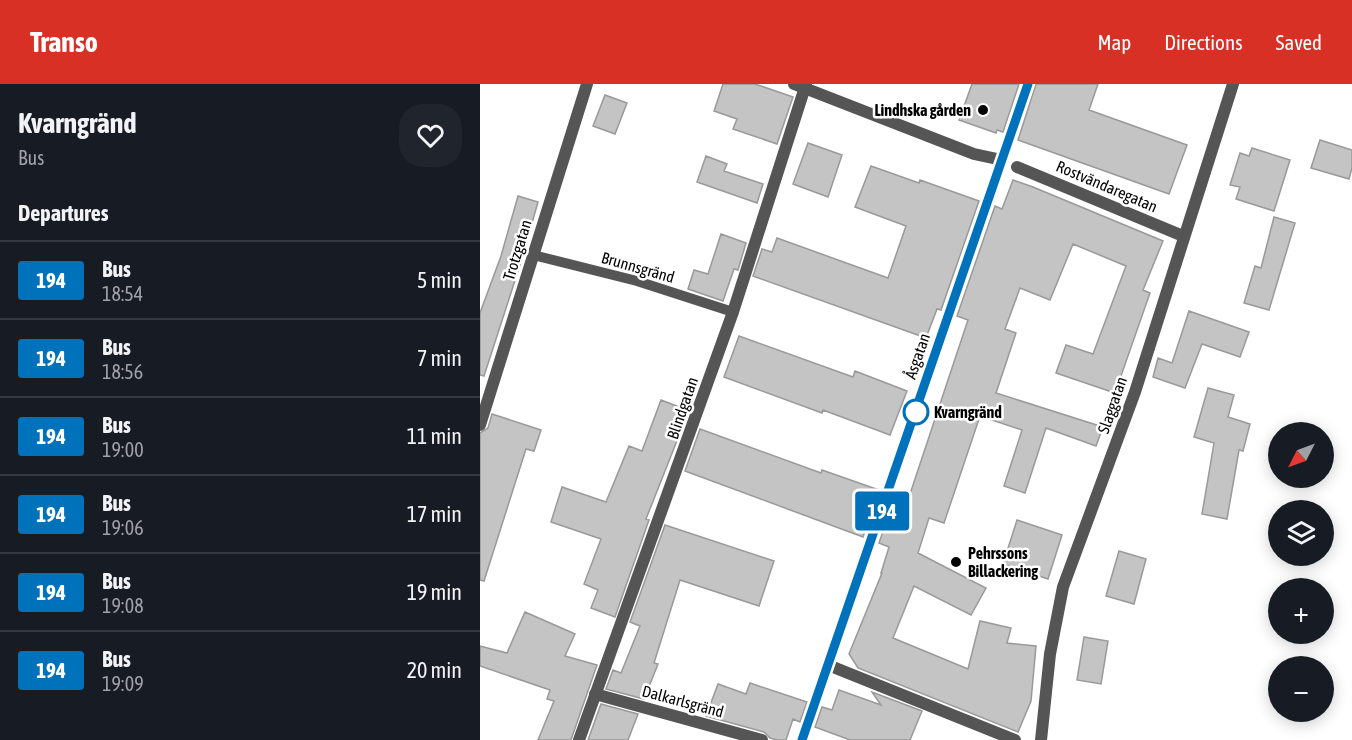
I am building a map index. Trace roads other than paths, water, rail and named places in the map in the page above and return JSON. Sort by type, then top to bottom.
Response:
[{"type":"street","name":"Trotzgatan","points":[[480,425],[586,84]]},
{"type":"street","name":"Åsgatan","points":[[802,740],[1028,84]]},
{"type":"street","name":"Slaggatan","points":[[1041,740],[1050,654],[1063,587],[1135,392],[1233,84]]},
{"type":"street","points":[[802,85],[974,154],[1002,160]]},
{"type":"street","name":"Blindgatan","points":[[579,740],[733,312],[802,85]]},
{"type":"street","name":"Rostvändaregatan","points":[[1017,166],[1183,236]]},
{"type":"street","points":[[828,665],[1015,740]]},
{"type":"street","name":"Dalkarlsgränd","points":[[595,694],[762,740]]},
{"type":"lane","name":"Brunnsgränd","points":[[533,255],[637,281],[733,312]]},
{"type":"place","name":"Lindhska gården","points":[[983,110]]},
{"type":"place","name":"Kvarngränd","points":[[916,412]]},
{"type":"place","name":"Pehrssons Billackering","points":[[956,562]]}]
